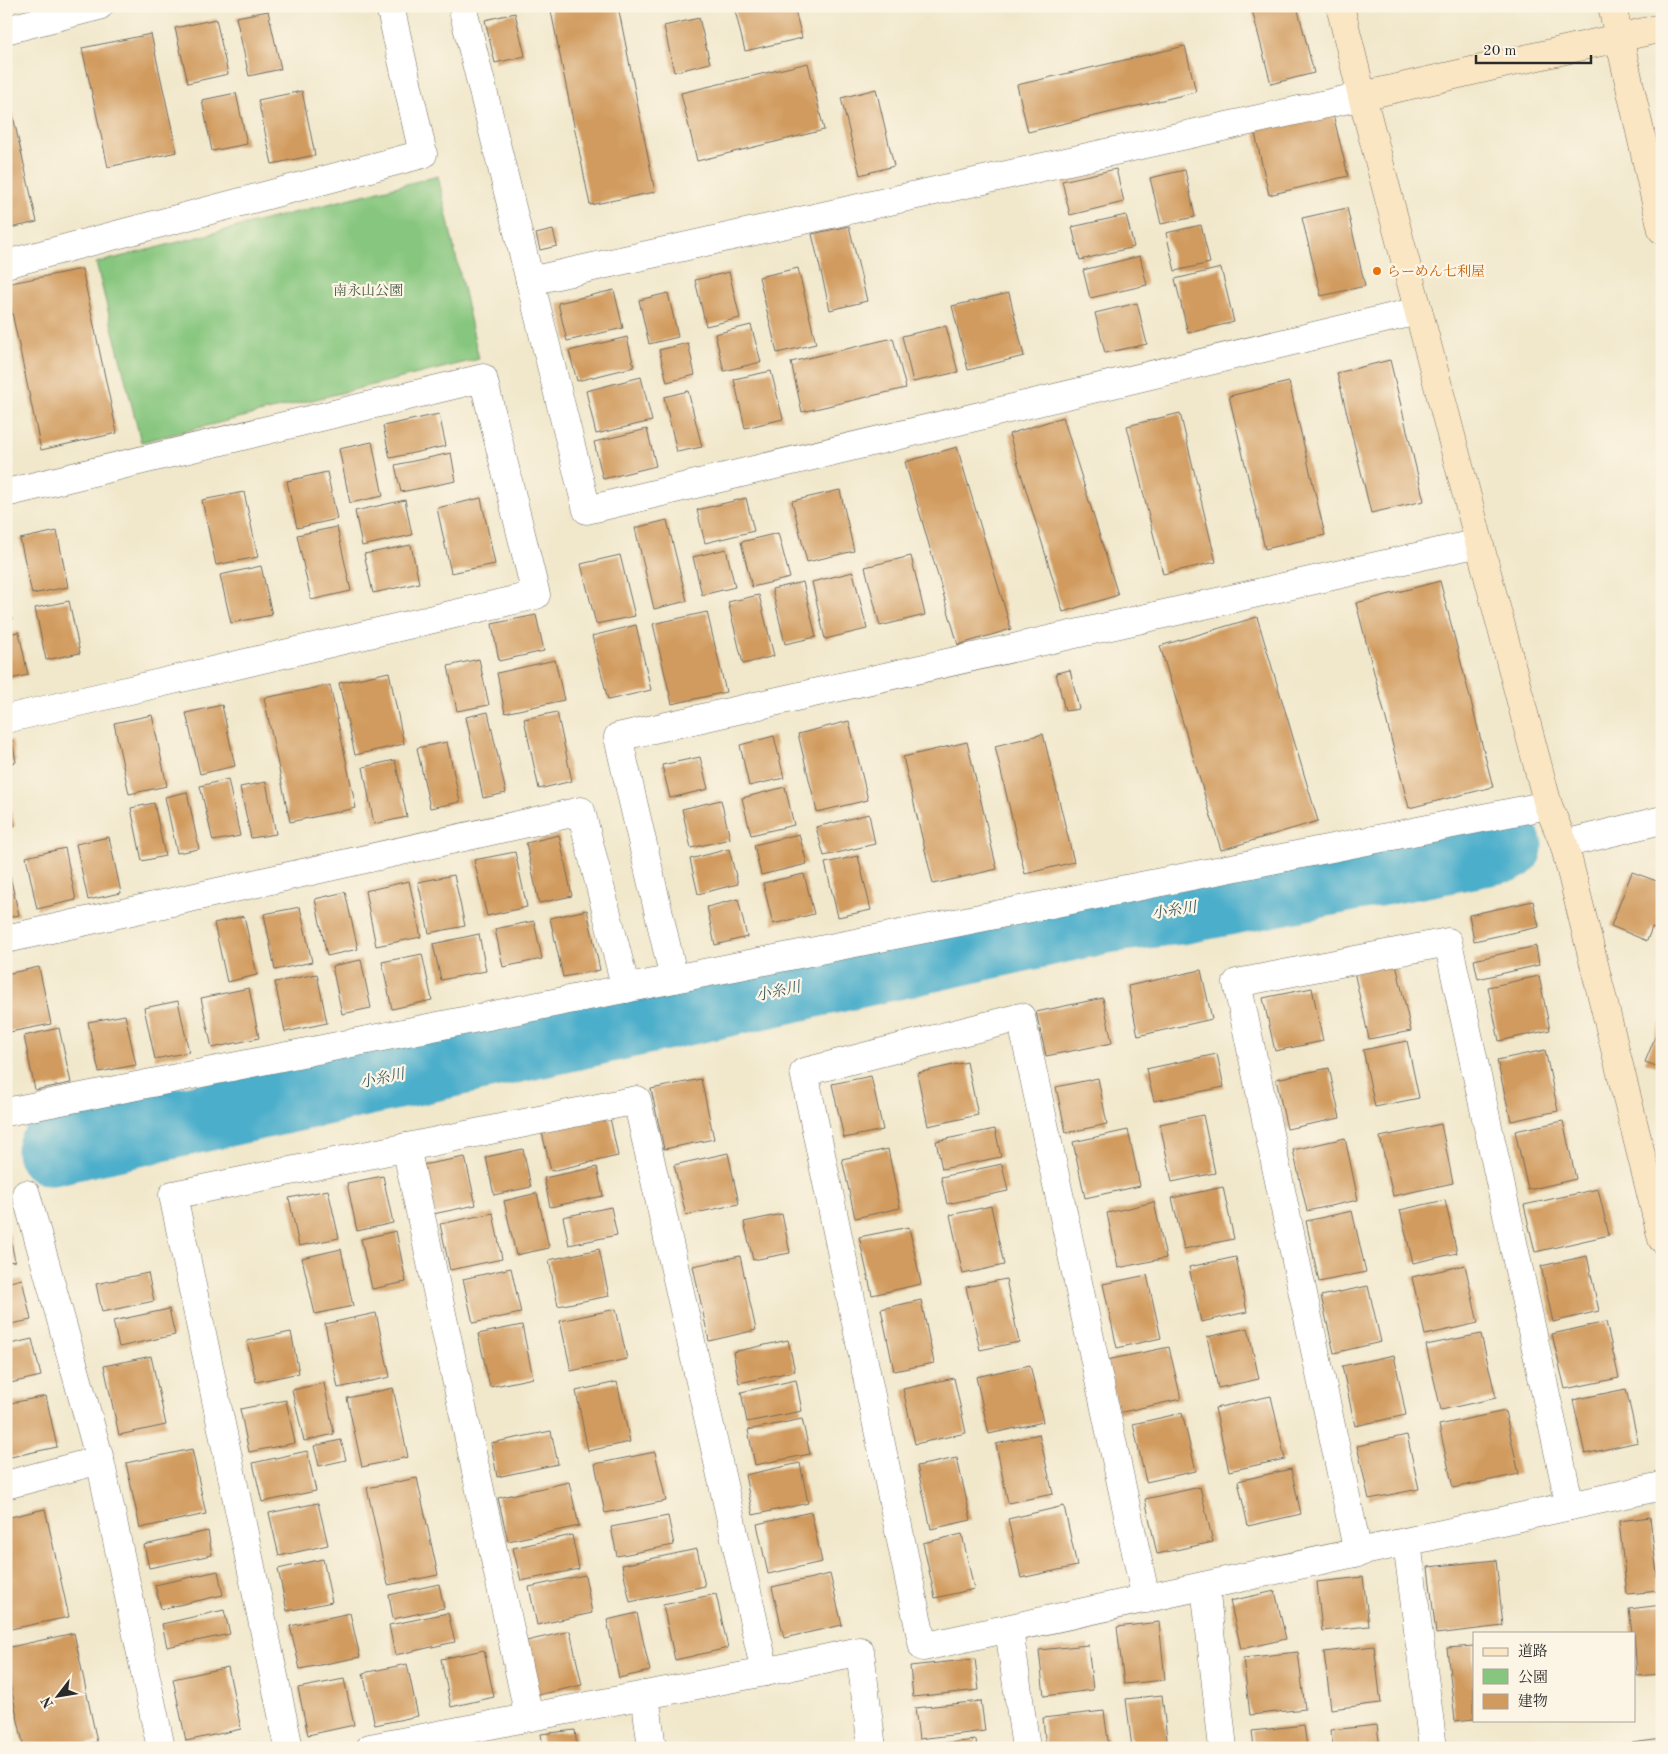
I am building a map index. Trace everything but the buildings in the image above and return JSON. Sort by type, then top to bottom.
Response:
[{"type":"street","points":[[6,30],[99,6]]},
{"type":"street","points":[[6,264],[423,154],[390,6]]},
{"type":"street","points":[[462,6],[587,510],[1418,311]]},
{"type":"street","points":[[1340,6],[1548,805],[1564,844],[1662,1239]]},
{"type":"street","points":[[1612,6],[1662,230]]},
{"type":"street","points":[[530,281],[1662,28]]},
{"type":"street","points":[[6,493],[483,378],[536,595],[6,719]]},
{"type":"street","points":[[674,979],[618,737],[1479,543]]},
{"type":"street","points":[[6,1112],[1548,805]]},
{"type":"street","points":[[6,939],[581,810],[626,989]]},
{"type":"street","points":[[1564,844],[1662,820]]},
{"type":"street","points":[[1358,1553],[1237,983],[1448,942],[1570,1506]]},
{"type":"street","points":[[1146,1599],[1021,1017],[804,1072],[923,1647],[1009,1628],[1146,1599],[1358,1553],[1662,1486]]},
{"type":"street","points":[[290,1748],[173,1195],[637,1100],[766,1672]]},
{"type":"street","points":[[406,1147],[529,1718]]},
{"type":"street","points":[[26,1194],[100,1460],[161,1748]]},
{"type":"street","points":[[6,1485],[100,1460]]},
{"type":"street","points":[[1407,1542],[1433,1748]]},
{"type":"street","points":[[1205,1586],[1223,1748]]},
{"type":"street","points":[[1009,1628],[1026,1748]]},
{"type":"street","points":[[370,1748],[425,1743],[529,1718],[766,1672],[860,1651],[872,1748]]},
{"type":"street","points":[[645,1695],[652,1748]]},
{"type":"green space","name":"南永山公園","points":[[438,176],[479,359],[141,442],[96,263]]},
{"type":"waterway","name":"小糸川","points":[[51,1151],[1105,919],[1180,910],[1508,847]]},
{"type":"place","name":"らーめん七利屋","points":[[1377,271]]}]
